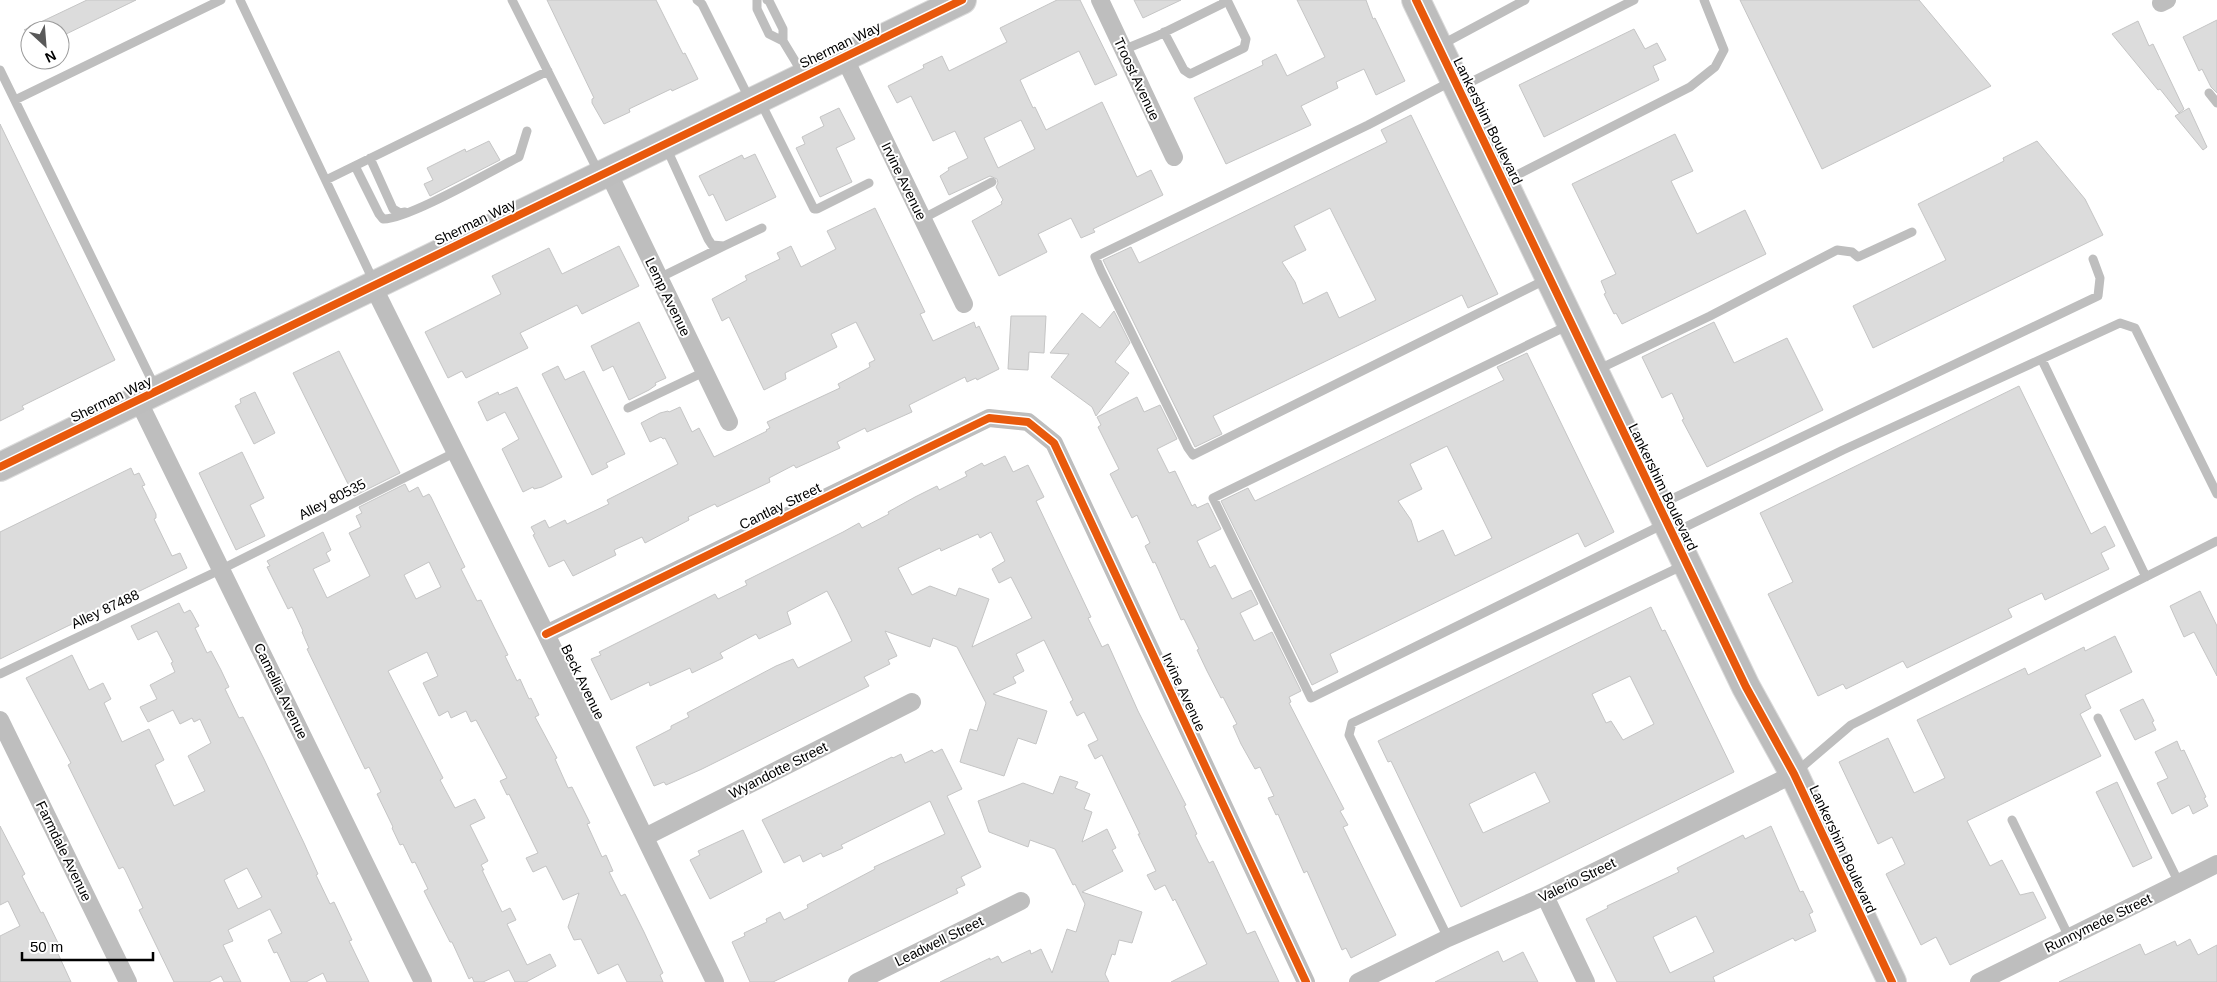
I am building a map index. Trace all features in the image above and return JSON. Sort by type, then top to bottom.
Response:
[{"type":"main road","name":"Sherman Way","points":[[0,467],[962,0]]},
{"type":"main road","name":"Lankershim Boulevard","points":[[1416,0],[1686,564],[1746,687],[1794,774],[1892,982]]},
{"type":"street","name":"Troost Avenue","points":[[1100,0],[1174,157]]},
{"type":"street","name":"Irvine Avenue","points":[[844,57],[964,304]]},
{"type":"street","name":"Lemp Avenue","points":[[604,174],[659,278],[729,422]]},
{"type":"street","name":"Beck Avenue","points":[[374,285],[454,453],[546,634],[715,982]]},
{"type":"street","name":"Camellia Avenue","points":[[148,396],[222,569],[423,982]]},
{"type":"street","name":"Cantlay Street","points":[[546,634],[989,418],[1028,422]]},
{"type":"street","name":"Irvine Avenue","points":[[1028,422],[1054,443],[1306,982]]},
{"type":"street","name":"Wyandotte Street","points":[[645,837],[912,702]]},
{"type":"street","name":"Farmdale Avenue","points":[[0,720],[128,982]]},
{"type":"street","name":"Valerio Street","points":[[1358,982],[1448,938],[1545,896],[1794,774]]},
{"type":"street","name":"Runnymede Street","points":[[1979,982],[2217,865]]},
{"type":"street","points":[[1545,896],[1586,982]]},
{"type":"street","name":"Leadwell Street","points":[[857,982],[1021,901]]},
{"type":"lane","points":[[15,100],[221,0]]},
{"type":"lane","points":[[240,0],[374,285]]},
{"type":"lane","points":[[512,0],[604,174]]},
{"type":"lane","points":[[697,0],[702,4],[814,209],[869,183]]},
{"type":"lane","points":[[757,0],[757,9],[769,34],[783,41],[805,76]]},
{"type":"lane","points":[[766,0],[769,1],[784,29],[783,41]]},
{"type":"lane","points":[[1123,50],[1222,4],[1226,0],[1246,39],[1244,48],[1190,74],[1184,70],[1164,32]]},
{"type":"lane","points":[[1438,47],[1525,0]]},
{"type":"lane","points":[[1549,277],[1193,455],[1095,257],[1368,125],[1634,0]]},
{"type":"lane","points":[[1503,182],[1690,87],[1715,67],[1724,50],[1704,0]]},
{"type":"lane","points":[[0,70],[148,396]]},
{"type":"lane","points":[[326,180],[548,71]]},
{"type":"lane","points":[[2209,93],[2217,103]]},
{"type":"lane","points":[[355,166],[379,214],[383,219],[392,219],[411,212],[519,157],[527,131]]},
{"type":"lane","points":[[664,144],[708,239],[712,245],[724,246]]},
{"type":"lane","points":[[370,158],[393,210],[400,213],[411,212]]},
{"type":"lane","points":[[922,218],[992,182]]},
{"type":"lane","points":[[659,278],[762,228]]},
{"type":"lane","points":[[1594,371],[1710,316],[1837,250],[1852,252],[1858,257],[1912,232]]},
{"type":"lane","points":[[1572,324],[1213,498],[1311,698],[1666,520],[2098,296],[2100,278],[2093,259]]},
{"type":"lane","points":[[1666,520],[1709,516],[1843,450],[2120,323],[2135,328],[2217,494]]},
{"type":"lane","points":[[2042,360],[2146,576]]},
{"type":"lane","points":[[628,408],[704,372]]},
{"type":"lane","name":"Alley 80535","points":[[222,569],[454,453]]},
{"type":"lane","points":[[1794,774],[1851,724],[2217,542]]},
{"type":"lane","points":[[1448,938],[1349,735],[1352,723],[1686,564]]},
{"type":"lane","name":"Alley 87488","points":[[0,674],[222,569]]},
{"type":"lane","points":[[2098,718],[2179,884]]},
{"type":"lane","points":[[2012,820],[2069,937]]},
{"type":"building","points":[[87,0],[136,0],[70,32],[70,20],[45,20]]},
{"type":"building","points":[[547,0],[656,0],[683,54],[685,53],[698,79],[672,91],[671,89],[629,109],[630,112],[604,124],[592,103],[594,98]]},
{"type":"building","points":[[1057,0],[1080,0],[1117,75],[1095,85],[1079,51],[1020,80],[1046,130],[1102,102],[1137,177],[1151,170],[1163,195],[1093,229],[1095,232],[1081,238],[1071,218],[1038,234],[1047,252],[999,276],[972,221],[1002,204],[1003,200],[996,187],[997,179],[990,176],[949,195],[940,176],[949,170],[948,168],[968,158],[955,131],[933,141],[911,96],[897,103],[888,86],[924,68],[923,65],[942,56],[949,71],[1007,42],[1000,28]],"holes":[[[1021,120],[1035,149],[998,168],[984,138]]]},
{"type":"building","points":[[1134,0],[1181,0],[1143,18]]},
{"type":"building","points":[[1297,0],[1366,0],[1373,19],[1375,18],[1405,81],[1376,95],[1364,69],[1336,82],[1338,88],[1301,106],[1311,125],[1226,164],[1194,98],[1263,65],[1262,61],[1276,54],[1287,76],[1325,57]]},
{"type":"building","points":[[1740,0],[1919,0],[1991,86],[1822,169]]},
{"type":"building","points":[[2217,20],[2217,93],[2211,87],[2202,69],[2199,71],[2183,37]]},
{"type":"building","points":[[2138,21],[2149,46],[2153,44],[2184,109],[2179,113],[2112,34]]},
{"type":"building","points":[[1634,29],[1645,49],[1657,43],[1666,60],[1653,66],[1659,80],[1544,137],[1519,85]]},
{"type":"building","points":[[839,108],[855,139],[836,148],[852,182],[820,197],[796,148],[805,144],[802,137],[824,126],[820,117]]},
{"type":"building","points":[[2189,108],[2207,147],[2203,150],[2175,116]]},
{"type":"building","points":[[1411,115],[1498,294],[1468,308],[1462,295],[1213,416],[1222,434],[1195,447],[1103,260],[1131,247],[1139,263],[1387,142],[1381,130]],"holes":[[[1330,208],[1376,300],[1339,318],[1327,292],[1303,304],[1295,282],[1282,262],[1306,250],[1294,226]]]},
{"type":"building","points":[[0,124],[115,360],[22,406],[24,409],[0,421]]},
{"type":"building","points":[[1675,134],[1693,171],[1671,181],[1697,234],[1745,210],[1766,254],[1622,324],[1616,313],[1614,314],[1604,294],[1606,293],[1601,281],[1616,274],[1572,184]]},
{"type":"building","points":[[489,141],[500,160],[430,196],[424,184],[433,180],[427,168],[465,149],[466,152]]},
{"type":"building","points":[[2037,141],[2085,199],[2103,235],[1873,348],[1853,306],[1946,260],[1918,204],[2004,161],[2003,158]]},
{"type":"building","points":[[755,154],[776,197],[726,221],[713,194],[709,196],[699,176],[742,155],[744,159]]},
{"type":"building","points":[[875,208],[925,312],[920,314],[933,341],[974,322],[976,328],[979,326],[999,369],[977,380],[976,378],[967,382],[965,377],[909,405],[912,412],[867,432],[865,428],[837,442],[840,448],[796,468],[794,465],[769,478],[770,482],[717,507],[715,504],[688,517],[689,520],[645,543],[642,537],[614,550],[616,555],[573,576],[564,560],[549,567],[531,527],[545,520],[549,528],[565,520],[567,524],[609,504],[607,500],[678,464],[665,438],[661,437],[650,442],[641,423],[660,413],[669,412],[680,407],[692,432],[699,428],[714,457],[767,431],[770,428],[767,422],[840,388],[838,384],[870,367],[869,363],[875,360],[856,322],[831,334],[837,347],[785,373],[786,379],[764,390],[729,317],[722,321],[712,299],[747,280],[745,276],[780,259],[777,253],[791,246],[801,267],[836,249],[827,231]]},
{"type":"building","points":[[619,246],[639,286],[582,314],[577,305],[520,333],[528,348],[466,378],[462,371],[448,378],[425,332],[501,294],[492,276],[549,248],[562,274]]},
{"type":"building","points":[[1114,311],[1130,343],[1115,362],[1129,373],[1096,416],[1092,407],[1051,377],[1069,354],[1050,353],[1082,313],[1100,328]]},
{"type":"building","points":[[1011,316],[1046,316],[1044,353],[1029,352],[1028,370],[1008,369]]},
{"type":"building","points":[[639,322],[666,378],[655,383],[656,385],[649,390],[629,400],[613,366],[603,371],[591,346]]},
{"type":"building","points":[[1714,322],[1734,363],[1787,338],[1823,410],[1707,467],[1682,420],[1684,419],[1672,393],[1662,398],[1642,357]]},
{"type":"building","points":[[339,351],[400,473],[354,496],[293,373]]},
{"type":"building","points":[[1527,353],[1614,532],[1585,547],[1578,533],[1330,654],[1338,672],[1312,685],[1221,501],[1248,488],[1255,501],[1504,380],[1497,367]],"holes":[[[1447,446],[1492,538],[1455,556],[1443,530],[1418,542],[1411,520],[1398,501],[1422,489],[1410,464]]]},
{"type":"building","points":[[558,366],[565,380],[584,371],[625,454],[606,463],[608,467],[592,475],[542,374]]},
{"type":"building","points":[[2019,386],[2091,534],[2105,526],[2115,546],[2101,553],[2109,569],[2045,600],[2042,593],[2008,609],[2012,617],[1907,668],[1903,661],[1846,689],[1843,684],[1818,696],[1768,594],[1793,582],[1760,513]]},
{"type":"building","points":[[517,387],[562,477],[542,487],[534,489],[533,487],[523,492],[502,449],[519,439],[505,412],[487,421],[478,402],[498,392],[499,395]]},
{"type":"building","points":[[255,392],[275,433],[254,444],[235,406],[241,403],[240,399]]},
{"type":"building","points":[[1137,397],[1144,412],[1160,405],[1177,439],[1157,449],[1169,473],[1175,471],[1192,506],[1195,504],[1197,508],[1208,503],[1221,529],[1197,541],[1210,568],[1215,565],[1232,599],[1251,590],[1258,604],[1240,613],[1254,641],[1272,632],[1301,691],[1289,697],[1291,702],[1289,703],[1344,809],[1340,811],[1348,825],[1343,827],[1396,935],[1351,958],[1346,948],[1342,950],[1307,871],[1304,873],[1278,814],[1276,815],[1268,798],[1274,796],[1260,767],[1255,769],[1241,744],[1233,726],[1237,724],[1207,671],[1197,650],[1199,649],[1184,619],[1181,620],[1155,562],[1153,563],[1145,546],[1150,543],[1137,515],[1132,518],[1110,474],[1119,469],[1098,427],[1101,425],[1097,417]]},
{"type":"building","points":[[242,452],[264,498],[250,505],[265,536],[236,550],[199,473]]},
{"type":"building","points":[[1005,456],[1013,472],[1028,465],[1044,497],[1036,501],[1091,617],[1088,618],[1102,647],[1108,644],[1138,711],[1186,805],[1184,806],[1197,834],[1195,835],[1209,863],[1213,861],[1247,934],[1255,931],[1279,982],[1171,982],[1207,964],[1175,899],[1173,901],[1165,885],[1155,890],[1147,875],[1156,871],[1138,834],[1140,834],[1102,755],[1095,759],[1088,745],[1098,740],[1084,712],[1077,716],[1070,702],[1073,700],[1044,640],[1016,654],[1024,671],[1013,677],[1016,683],[993,694],[1047,711],[1036,744],[1018,738],[1004,776],[960,762],[970,729],[977,731],[986,703],[957,647],[933,638],[930,647],[885,631],[897,656],[888,660],[890,664],[864,677],[869,686],[702,769],[666,785],[664,782],[654,786],[636,747],[671,729],[671,726],[689,717],[687,713],[776,666],[793,659],[798,668],[852,641],[837,610],[827,591],[787,612],[791,624],[759,639],[756,634],[720,653],[723,658],[692,673],[690,668],[650,686],[649,682],[611,700],[591,659],[601,655],[599,652],[715,594],[718,599],[747,585],[745,581],[859,523],[862,528],[889,514],[888,512],[915,497],[937,486],[939,490],[967,476],[965,472],[982,463],[984,466]],"holes":[[[991,532],[1005,561],[992,569],[999,583],[1011,577],[1032,618],[972,647],[989,599],[959,588],[956,596],[930,586],[912,595],[898,568],[940,548],[941,551],[978,534],[980,538]]]},
{"type":"building","points":[[131,468],[134,475],[139,473],[145,485],[142,486],[156,514],[154,519],[172,556],[180,553],[187,568],[0,659],[0,532]]},
{"type":"building","points":[[405,484],[409,492],[418,487],[423,497],[429,494],[431,497],[465,567],[461,569],[477,601],[481,600],[508,655],[505,656],[517,681],[520,679],[529,699],[531,698],[539,715],[535,717],[557,758],[555,759],[568,788],[572,787],[590,823],[587,824],[602,857],[606,855],[613,871],[609,872],[621,896],[625,894],[644,932],[663,973],[660,975],[663,982],[627,982],[618,964],[598,974],[581,939],[574,940],[568,927],[579,893],[563,900],[546,866],[533,872],[526,858],[538,853],[509,794],[507,795],[500,781],[507,778],[476,720],[471,722],[466,711],[451,718],[448,711],[439,716],[423,683],[438,676],[427,652],[388,671],[443,778],[440,780],[455,808],[475,799],[485,818],[470,825],[488,861],[481,865],[484,870],[482,870],[502,912],[510,908],[516,920],[507,924],[527,965],[550,954],[556,966],[526,982],[515,982],[509,970],[483,982],[474,982],[472,977],[469,979],[452,942],[450,942],[424,891],[428,889],[415,862],[412,863],[403,844],[400,845],[377,794],[381,792],[369,767],[365,769],[307,649],[309,648],[303,631],[292,607],[288,609],[267,567],[270,566],[267,561],[323,532],[331,550],[326,553],[330,561],[313,569],[327,598],[370,576],[349,533],[361,527],[356,516],[362,513],[359,507]],"holes":[[[429,562],[441,587],[416,599],[404,575]]]},
{"type":"building","points":[[2200,591],[2217,626],[2217,676],[2194,632],[2184,637],[2170,606]]},
{"type":"building","points":[[179,603],[184,613],[190,610],[199,626],[195,628],[207,653],[211,651],[221,670],[229,687],[225,689],[239,718],[243,717],[264,759],[304,843],[318,874],[316,875],[330,904],[334,902],[352,940],[349,941],[369,982],[327,982],[323,973],[306,982],[291,982],[277,952],[274,953],[268,940],[282,933],[270,909],[228,930],[233,941],[223,945],[241,982],[224,982],[221,976],[209,982],[174,982],[139,910],[143,908],[125,870],[123,867],[119,869],[68,765],[71,763],[26,678],[72,655],[89,690],[103,683],[111,699],[104,703],[122,742],[149,729],[164,760],[155,765],[174,806],[205,791],[188,756],[211,743],[200,719],[194,722],[192,718],[180,724],[173,710],[148,722],[140,707],[157,699],[150,685],[175,672],[171,663],[173,662],[157,631],[138,640],[131,626]],"holes":[[[247,868],[262,897],[238,909],[224,880]]]},
{"type":"building","points":[[1651,607],[1662,631],[1665,630],[1734,772],[1461,907],[1391,761],[1388,762],[1378,741]],"holes":[[[1630,676],[1654,724],[1623,740],[1611,721],[1606,723],[1592,694]],[[1535,772],[1550,802],[1483,833],[1469,804]]]},
{"type":"building","points":[[2115,636],[2132,672],[2085,695],[2091,708],[2080,714],[2101,756],[1967,821],[1990,866],[2002,860],[2020,895],[2033,892],[2046,918],[1950,965],[1936,937],[1921,945],[1886,874],[1905,864],[1892,837],[1878,844],[1839,762],[1888,738],[1914,793],[1945,778],[1917,720],[2025,668],[2028,675],[2084,647],[2085,651]]},
{"type":"building","points":[[2143,699],[2154,721],[2152,722],[2156,730],[2135,740],[2120,710]]},
{"type":"building","points":[[2177,741],[2181,751],[2184,750],[2206,797],[2204,798],[2208,806],[2193,814],[2189,805],[2172,814],[2157,783],[2168,778],[2155,752]]},
{"type":"building","points":[[942,749],[962,789],[947,796],[981,867],[961,877],[965,885],[956,889],[958,893],[773,982],[750,982],[732,942],[745,936],[744,933],[767,922],[766,919],[780,912],[784,920],[808,908],[807,905],[875,869],[874,867],[945,834],[930,801],[841,845],[843,848],[823,857],[821,853],[803,862],[800,855],[784,863],[762,820],[892,757],[901,754],[905,763],[932,750],[934,753]]},
{"type":"building","points":[[1060,776],[1078,782],[1075,788],[1090,794],[1084,809],[1092,812],[1082,842],[1107,829],[1116,848],[1112,850],[1123,871],[1082,892],[1142,912],[1132,943],[1119,940],[1115,955],[1112,954],[1105,974],[1109,982],[940,982],[990,958],[990,960],[998,956],[1002,963],[1030,950],[1031,954],[1041,949],[1052,973],[1067,929],[1076,932],[1085,904],[1055,849],[1030,840],[1028,847],[989,832],[978,801],[1023,783],[1053,794]]},
{"type":"building","points":[[2117,782],[2152,858],[2133,867],[2096,792]]},
{"type":"building","points":[[0,826],[25,874],[22,876],[58,943],[54,945],[71,982],[0,982],[0,936],[20,926],[8,901],[0,905]]},
{"type":"building","points":[[1771,826],[1800,892],[1803,891],[1813,912],[1809,914],[1816,931],[1795,941],[1793,938],[1713,977],[1715,982],[1617,982],[1586,919],[1608,908],[1607,906],[1679,872],[1677,868],[1743,835],[1745,839]],"holes":[[[1696,916],[1714,952],[1670,973],[1653,937]]]},
{"type":"building","points":[[743,830],[762,872],[710,899],[690,860],[700,855],[698,851]]},
{"type":"building","points":[[2190,939],[2198,955],[2217,945],[2217,982],[2059,982],[2140,944],[2145,955],[2175,941],[2177,946]]},
{"type":"building","points":[[1498,951],[1503,962],[1523,952],[1538,982],[1435,982]]},
{"type":"cycle path","points":[[0,467],[962,0]]},
{"type":"cycle path","points":[[1416,0],[1746,687],[1794,774],[1892,982]]},
{"type":"cycle path","points":[[546,634],[989,418],[1028,422],[1054,443],[1306,982]]}]
